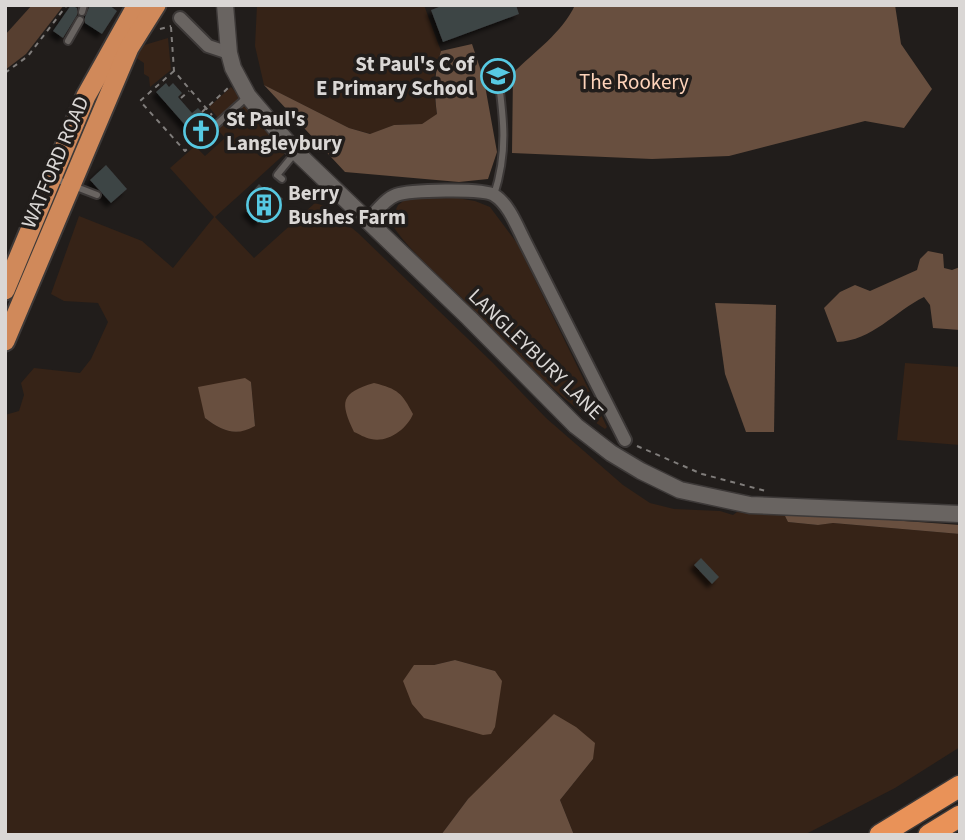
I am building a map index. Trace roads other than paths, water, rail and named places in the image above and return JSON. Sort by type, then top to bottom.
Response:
[{"type":"highway","name":"WATFORD ROAD","points":[[5,341],[61,181],[86,96],[137,5]]},
{"type":"highway","name":"WATFORD ROAD","points":[[5,290],[129,48],[156,5]]},
{"type":"highway","points":[[880,835],[960,786]]},
{"type":"highway","points":[[929,835],[960,816]]},
{"type":"street","name":"LANGLEYBURY LANE","points":[[225,5],[229,53],[233,68],[248,96],[297,152],[576,426],[611,453],[680,490],[750,505],[960,514]]},
{"type":"street","points":[[175,22],[208,46],[229,53]]},
{"type":"street","points":[[368,220],[387,201],[402,193],[458,191],[494,195],[512,217],[571,344],[625,440]]},
{"type":"lane","points":[[68,41],[80,20]]},
{"type":"lane","points":[[494,195],[505,148],[505,125],[497,68]]},
{"type":"lane","points":[[197,142],[248,96]]},
{"type":"lane","points":[[282,179],[277,175],[297,152]]},
{"type":"lane","points":[[61,181],[97,195]]},
{"type":"place","name":"St Paul's C of E Primary School","points":[[498,76]]},
{"type":"place","name":"St Paul's Langleybury","points":[[201,131]]},
{"type":"place","name":"Berry Bushes Farm","points":[[264,205]]},
{"type":"park label","name":"The Rookery","points":[[634,82]]}]
